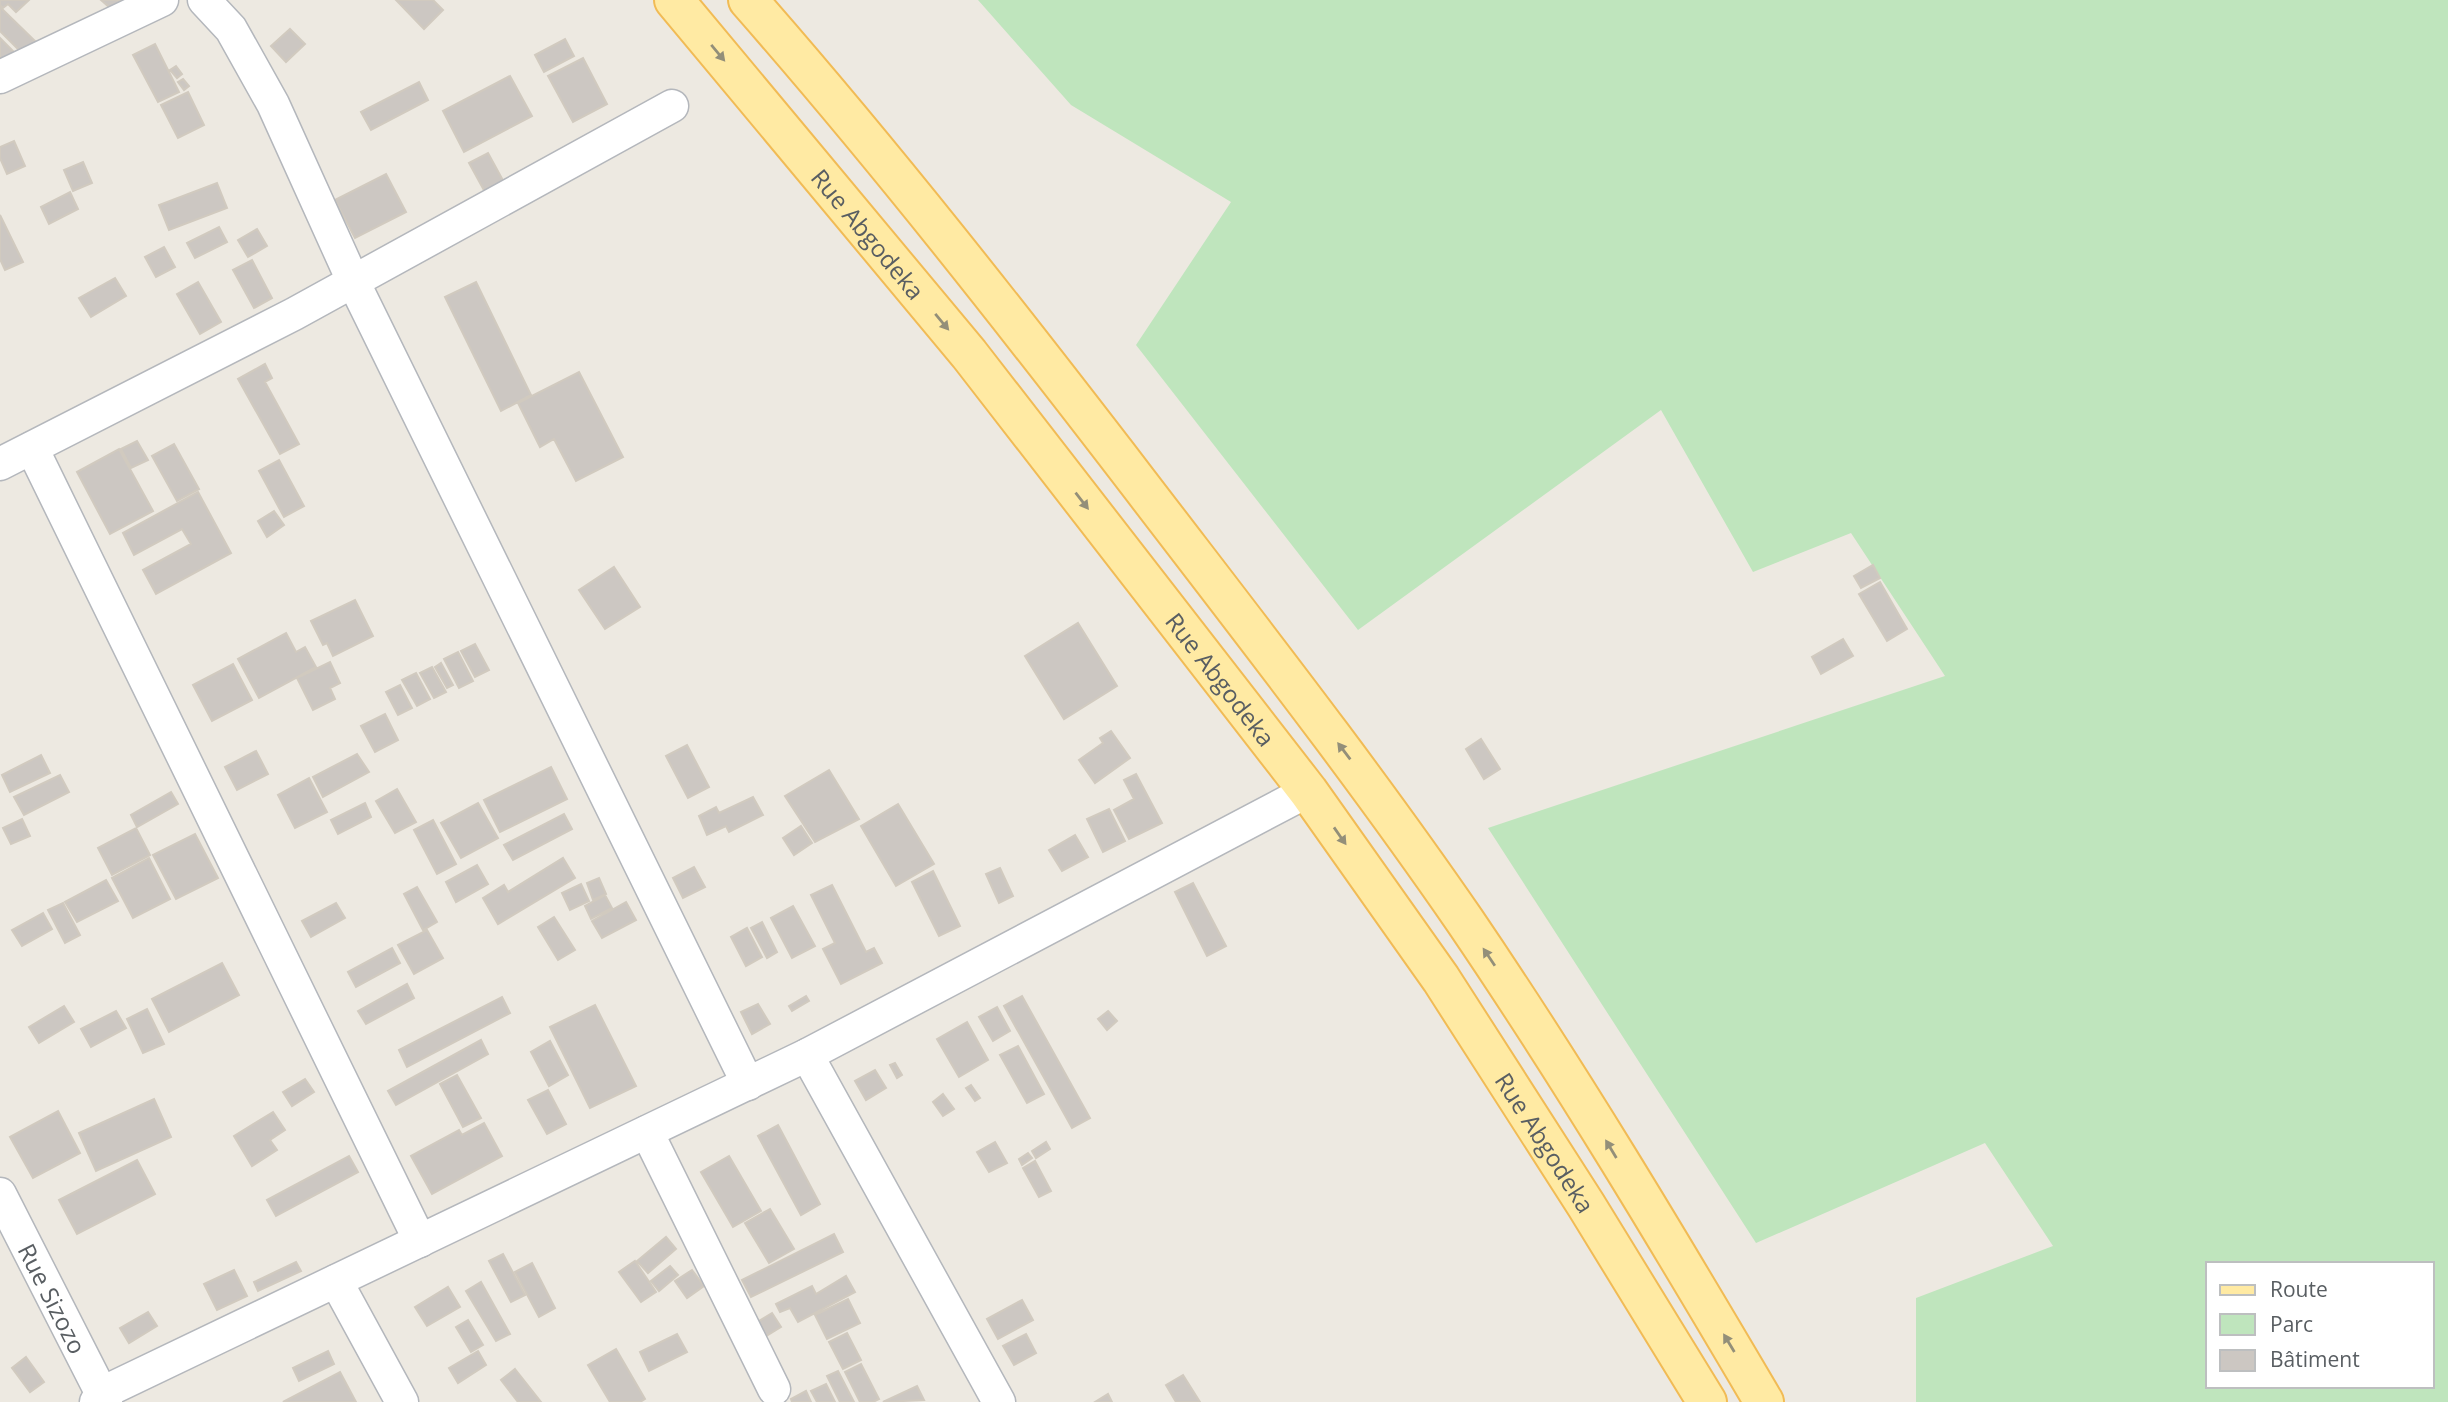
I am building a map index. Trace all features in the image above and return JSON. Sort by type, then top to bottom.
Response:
[{"type":"main road","name":"Rue Abgodeka","points":[[674,0],[969,354],[1308,791],[1455,1001],[1586,1205],[1707,1402]]},
{"type":"main road","points":[[748,0],[814,76],[1008,313],[1364,778],[1465,921],[1558,1061],[1764,1402]]},
{"type":"street","points":[[0,77],[162,0]]},
{"type":"street","points":[[204,0],[231,29],[273,103],[353,281],[748,1084]]},
{"type":"street","points":[[0,464],[223,352],[671,106]]},
{"type":"street","points":[[32,448],[420,1241]]},
{"type":"street","points":[[101,1399],[336,1281],[807,1055],[1308,791]]},
{"type":"street","points":[[807,1055],[999,1402]]},
{"type":"street","points":[[647,1132],[774,1389]]},
{"type":"street","name":"Rue Sizozo","points":[[0,1194],[101,1399]]},
{"type":"street","points":[[336,1281],[401,1402]]},
{"type":"green space","points":[[978,0],[2448,0],[2448,1402],[1916,1402],[1916,1298],[2053,1246],[1985,1143],[1756,1243],[1488,828],[1945,676],[1851,533],[1753,572],[1661,410],[1358,630],[1136,345],[1231,202],[1071,105]]},
{"type":"building","points":[[0,0],[29,0],[16,12],[8,4],[3,8]]},
{"type":"building","points":[[101,0],[121,0],[110,8]]},
{"type":"building","points":[[396,0],[433,0],[443,10],[424,29]]},
{"type":"building","points":[[0,7],[37,43],[24,55],[0,31]]},
{"type":"building","points":[[290,29],[305,44],[286,62],[271,46]]},
{"type":"building","points":[[0,38],[16,54],[0,64]]},
{"type":"building","points":[[565,39],[574,56],[544,72],[535,55]]},
{"type":"building","points":[[155,44],[179,92],[158,102],[133,55]]},
{"type":"building","points":[[583,58],[607,104],[573,122],[548,76]]},
{"type":"building","points":[[176,66],[182,74],[177,78],[170,70]]},
{"type":"building","points":[[510,76],[532,116],[464,152],[443,111]]},
{"type":"building","points":[[183,79],[189,86],[184,90],[178,82]]},
{"type":"building","points":[[419,82],[428,100],[371,130],[361,112]]},
{"type":"building","points":[[188,92],[204,125],[178,138],[161,105]]},
{"type":"building","points":[[14,141],[25,166],[7,174],[0,158],[0,147]]},
{"type":"building","points":[[488,153],[505,184],[486,194],[469,163]]},
{"type":"building","points":[[83,162],[92,183],[73,191],[64,170]]},
{"type":"building","points":[[386,174],[406,212],[355,238],[335,200]]},
{"type":"building","points":[[217,183],[227,208],[169,230],[159,205]]},
{"type":"building","points":[[70,192],[78,209],[49,224],[41,207]]},
{"type":"building","points":[[0,215],[23,262],[5,270],[0,259]]},
{"type":"building","points":[[219,227],[227,242],[195,258],[187,243]]},
{"type":"building","points":[[257,229],[267,246],[248,257],[238,240]]},
{"type":"building","points":[[164,247],[175,267],[156,277],[145,257]]},
{"type":"building","points":[[252,260],[272,298],[254,308],[233,270]]},
{"type":"building","points":[[115,278],[126,296],[91,317],[79,298]]},
{"type":"building","points":[[198,282],[221,322],[200,334],[177,294]]},
{"type":"building","points":[[476,282],[531,395],[501,411],[445,297]]},
{"type":"building","points":[[265,364],[272,378],[265,382],[299,444],[280,454],[238,379]]},
{"type":"building","points":[[579,372],[623,457],[576,481],[554,439],[540,447],[518,403]]},
{"type":"building","points":[[137,441],[148,460],[131,468],[121,449]]},
{"type":"building","points":[[174,444],[199,489],[177,501],[152,456]]},
{"type":"building","points":[[119,449],[153,511],[110,534],[77,472]]},
{"type":"building","points":[[279,460],[304,506],[284,517],[259,471]]},
{"type":"building","points":[[198,492],[231,553],[156,594],[143,570],[191,544],[182,529],[134,555],[123,533]]},
{"type":"building","points":[[274,511],[284,525],[267,537],[258,521]]},
{"type":"building","points":[[1873,565],[1880,578],[1861,588],[1854,576]]},
{"type":"building","points":[[614,567],[640,607],[605,629],[579,590]]},
{"type":"building","points":[[1880,582],[1907,629],[1887,641],[1859,594]]},
{"type":"building","points":[[355,600],[373,636],[333,656],[327,643],[323,645],[311,621]]},
{"type":"building","points":[[1078,623],[1117,686],[1064,719],[1025,656]]},
{"type":"building","points":[[286,633],[296,652],[305,647],[316,667],[259,698],[238,659]]},
{"type":"building","points":[[1843,639],[1853,656],[1821,674],[1812,657]]},
{"type":"building","points":[[475,644],[489,670],[475,677],[461,651]]},
{"type":"building","points":[[458,652],[473,681],[459,688],[444,659]]},
{"type":"building","points":[[330,662],[340,683],[330,688],[335,699],[313,710],[297,678]]},
{"type":"building","points":[[441,663],[453,685],[447,688],[435,667]]},
{"type":"building","points":[[233,664],[252,700],[212,721],[193,685]]},
{"type":"building","points":[[432,667],[446,692],[434,698],[420,673]]},
{"type":"building","points":[[416,673],[430,699],[417,706],[402,680]]},
{"type":"building","points":[[400,685],[412,708],[398,715],[386,692]]},
{"type":"building","points":[[385,714],[398,740],[375,752],[361,726]]},
{"type":"building","points":[[1111,731],[1130,758],[1095,783],[1079,760],[1103,743],[1100,738]]},
{"type":"building","points":[[1481,739],[1500,769],[1484,779],[1466,749]]},
{"type":"building","points":[[687,745],[709,787],[688,798],[666,756]]},
{"type":"building","points":[[256,751],[268,774],[237,790],[225,767]]},
{"type":"building","points":[[357,754],[369,772],[323,797],[313,777]]},
{"type":"building","points":[[41,755],[50,773],[10,792],[2,775]]},
{"type":"building","points":[[551,767],[567,799],[500,832],[484,800]]},
{"type":"building","points":[[829,770],[859,819],[815,842],[785,796]]},
{"type":"building","points":[[1136,774],[1162,823],[1129,839],[1114,810],[1134,799],[1124,780]]},
{"type":"building","points":[[60,775],[69,792],[24,815],[14,797]]},
{"type":"building","points":[[309,778],[327,812],[295,828],[278,795]]},
{"type":"building","points":[[397,789],[416,822],[395,833],[376,801]]},
{"type":"building","points":[[171,792],[178,804],[137,827],[131,815]]},
{"type":"building","points":[[753,797],[763,815],[729,832],[726,826],[707,835],[699,816],[716,807],[719,813]]},
{"type":"building","points":[[365,803],[371,817],[338,834],[331,820]]},
{"type":"building","points":[[478,803],[498,838],[461,858],[441,823]]},
{"type":"building","points":[[898,804],[934,864],[896,886],[861,826]]},
{"type":"building","points":[[1109,809],[1125,841],[1103,852],[1087,819]]},
{"type":"building","points":[[564,814],[572,829],[513,860],[504,845]]},
{"type":"building","points":[[22,819],[30,836],[11,844],[3,828]]},
{"type":"building","points":[[433,820],[456,864],[437,874],[414,830]]},
{"type":"building","points":[[801,826],[812,843],[794,855],[783,838]]},
{"type":"building","points":[[136,828],[150,855],[112,875],[98,848]]},
{"type":"building","points":[[195,834],[218,878],[176,899],[153,855]]},
{"type":"building","points":[[1075,835],[1088,857],[1062,871],[1049,850]]},
{"type":"building","points":[[149,858],[170,899],[133,918],[112,878]]},
{"type":"building","points":[[563,858],[575,878],[498,924],[483,898],[504,885],[508,892]]},
{"type":"building","points":[[477,865],[488,884],[456,902],[446,882]]},
{"type":"building","points":[[694,867],[705,887],[683,898],[673,878]]},
{"type":"building","points":[[1000,868],[1013,896],[999,903],[986,874]]},
{"type":"building","points":[[933,871],[960,926],[939,936],[912,882]]},
{"type":"building","points":[[599,878],[606,894],[593,900],[587,883]]},
{"type":"building","points":[[106,880],[118,901],[77,922],[65,902]]},
{"type":"building","points":[[1193,883],[1226,946],[1207,956],[1175,892]]},
{"type":"building","points":[[581,884],[589,901],[570,910],[562,893]]},
{"type":"building","points":[[832,885],[866,952],[874,948],[882,963],[841,984],[823,949],[835,943],[811,895]]},
{"type":"building","points":[[417,887],[437,922],[423,930],[404,894]]},
{"type":"building","points":[[605,895],[612,908],[591,919],[585,906]]},
{"type":"building","points":[[626,902],[636,920],[602,938],[592,921]]},
{"type":"building","points":[[63,903],[80,935],[65,943],[48,910]]},
{"type":"building","points":[[336,903],[345,918],[311,937],[302,921]]},
{"type":"building","points":[[793,906],[815,946],[792,958],[771,918]]},
{"type":"building","points":[[43,913],[52,929],[22,946],[12,930]]},
{"type":"building","points":[[554,917],[575,950],[558,960],[538,927]]},
{"type":"building","points":[[762,922],[777,952],[767,958],[751,928]]},
{"type":"building","points":[[747,928],[762,957],[746,966],[731,937]]},
{"type":"building","points":[[427,930],[443,958],[414,974],[398,945]]},
{"type":"building","points":[[392,948],[400,963],[356,987],[348,972]]},
{"type":"building","points":[[222,963],[239,995],[169,1032],[152,999]]},
{"type":"building","points":[[407,984],[414,998],[366,1024],[358,1011]]},
{"type":"building","points":[[806,996],[809,1001],[792,1011],[789,1006]]},
{"type":"building","points":[[1022,996],[1090,1118],[1072,1128],[1004,1006]]},
{"type":"building","points":[[502,997],[510,1013],[407,1067],[399,1050]]},
{"type":"building","points":[[758,1004],[770,1024],[752,1034],[741,1012]]},
{"type":"building","points":[[595,1005],[636,1086],[590,1108],[550,1027]]},
{"type":"building","points":[[64,1006],[74,1022],[39,1043],[29,1027]]},
{"type":"building","points":[[997,1007],[1010,1031],[993,1041],[979,1017]]},
{"type":"building","points":[[147,1009],[164,1044],[143,1053],[127,1019]]},
{"type":"building","points":[[116,1011],[126,1028],[91,1047],[81,1029]]},
{"type":"building","points":[[1108,1011],[1117,1021],[1107,1030],[1098,1019]]},
{"type":"building","points":[[967,1022],[988,1060],[959,1077],[937,1039]]},
{"type":"building","points":[[481,1040],[488,1054],[396,1105],[388,1091]]},
{"type":"building","points":[[550,1041],[568,1075],[549,1086],[531,1052]]},
{"type":"building","points":[[1018,1046],[1044,1094],[1027,1103],[1000,1055]]},
{"type":"building","points":[[895,1063],[902,1075],[897,1078],[890,1065]]},
{"type":"building","points":[[875,1070],[886,1088],[866,1100],[855,1081]]},
{"type":"building","points":[[457,1075],[481,1118],[463,1127],[440,1084]]},
{"type":"building","points":[[305,1079],[314,1092],[292,1106],[283,1092]]},
{"type":"building","points":[[971,1085],[980,1098],[975,1101],[966,1088]]},
{"type":"building","points":[[548,1090],[566,1124],[547,1134],[528,1100]]},
{"type":"building","points":[[943,1094],[954,1109],[943,1116],[933,1102]]},
{"type":"building","points":[[154,1099],[171,1137],[96,1171],[79,1133]]},
{"type":"building","points":[[58,1111],[80,1153],[33,1178],[10,1137]]},
{"type":"building","points":[[273,1112],[285,1130],[270,1140],[277,1150],[252,1166],[234,1136]]},
{"type":"building","points":[[484,1123],[502,1156],[432,1194],[411,1156],[459,1130],[462,1135]]},
{"type":"building","points":[[778,1125],[820,1204],[801,1215],[758,1136]]},
{"type":"building","points":[[995,1142],[1007,1163],[989,1172],[977,1152]]},
{"type":"building","points":[[1046,1142],[1050,1149],[1036,1158],[1032,1151]]},
{"type":"building","points":[[1028,1153],[1032,1158],[1022,1165],[1019,1159]]},
{"type":"building","points":[[349,1156],[358,1172],[276,1216],[267,1200]]},
{"type":"building","points":[[729,1156],[761,1211],[733,1227],[701,1172]]},
{"type":"building","points":[[137,1160],[155,1194],[77,1234],[59,1200]]},
{"type":"building","points":[[1035,1161],[1051,1191],[1039,1197],[1023,1168]]},
{"type":"building","points":[[770,1209],[794,1249],[769,1263],[745,1223]]},
{"type":"building","points":[[834,1234],[843,1252],[751,1297],[742,1280]]},
{"type":"building","points":[[666,1237],[676,1249],[648,1273],[637,1261]]},
{"type":"building","points":[[503,1254],[525,1295],[511,1302],[489,1261]]},
{"type":"building","points":[[635,1261],[656,1292],[641,1302],[619,1272]]},
{"type":"building","points":[[296,1262],[301,1271],[258,1291],[254,1282]]},
{"type":"building","points":[[532,1263],[555,1308],[539,1317],[515,1272]]},
{"type":"building","points":[[670,1266],[678,1275],[659,1291],[651,1281]]},
{"type":"building","points":[[234,1270],[247,1296],[217,1310],[204,1284]]},
{"type":"building","points":[[692,1270],[704,1286],[687,1298],[675,1281]]},
{"type":"building","points":[[846,1276],[855,1292],[798,1322],[790,1308],[780,1312],[776,1304],[812,1286],[816,1294]]},
{"type":"building","points":[[481,1282],[510,1334],[496,1341],[466,1291]]},
{"type":"building","points":[[448,1287],[460,1307],[427,1326],[415,1307]]},
{"type":"building","points":[[848,1299],[860,1323],[827,1339],[815,1315]]},
{"type":"building","points":[[1022,1300],[1033,1320],[998,1339],[987,1319]]},
{"type":"building","points":[[148,1312],[157,1326],[129,1343],[120,1328]]},
{"type":"building","points":[[772,1313],[781,1327],[755,1343],[746,1329]]},
{"type":"building","points":[[468,1320],[483,1345],[471,1352],[456,1327]]},
{"type":"building","points":[[847,1333],[861,1360],[843,1369],[829,1342]]},
{"type":"building","points":[[677,1334],[687,1352],[649,1371],[640,1352]]},
{"type":"building","points":[[1026,1334],[1036,1353],[1014,1365],[1003,1346]]},
{"type":"building","points":[[616,1349],[645,1399],[640,1402],[610,1402],[588,1365]]},
{"type":"building","points":[[328,1351],[334,1364],[299,1381],[293,1368]]},
{"type":"building","points":[[478,1351],[486,1365],[458,1383],[449,1368]]},
{"type":"building","points":[[26,1357],[44,1382],[30,1392],[12,1368]]},
{"type":"building","points":[[861,1364],[879,1399],[873,1402],[860,1402],[845,1372]]},
{"type":"building","points":[[515,1369],[541,1402],[518,1402],[501,1380]]},
{"type":"building","points":[[838,1371],[854,1402],[840,1402],[827,1376]]},
{"type":"building","points":[[340,1372],[356,1402],[283,1402]]},
{"type":"building","points":[[1183,1375],[1200,1402],[1176,1402],[1166,1385]]},
{"type":"building","points":[[826,1384],[835,1402],[817,1402],[811,1391]]},
{"type":"building","points":[[917,1386],[924,1400],[883,1402]]},
{"type":"building","points":[[806,1391],[811,1402],[792,1402],[791,1399]]},
{"type":"building","points":[[1108,1394],[1112,1402],[1095,1402]]}]
